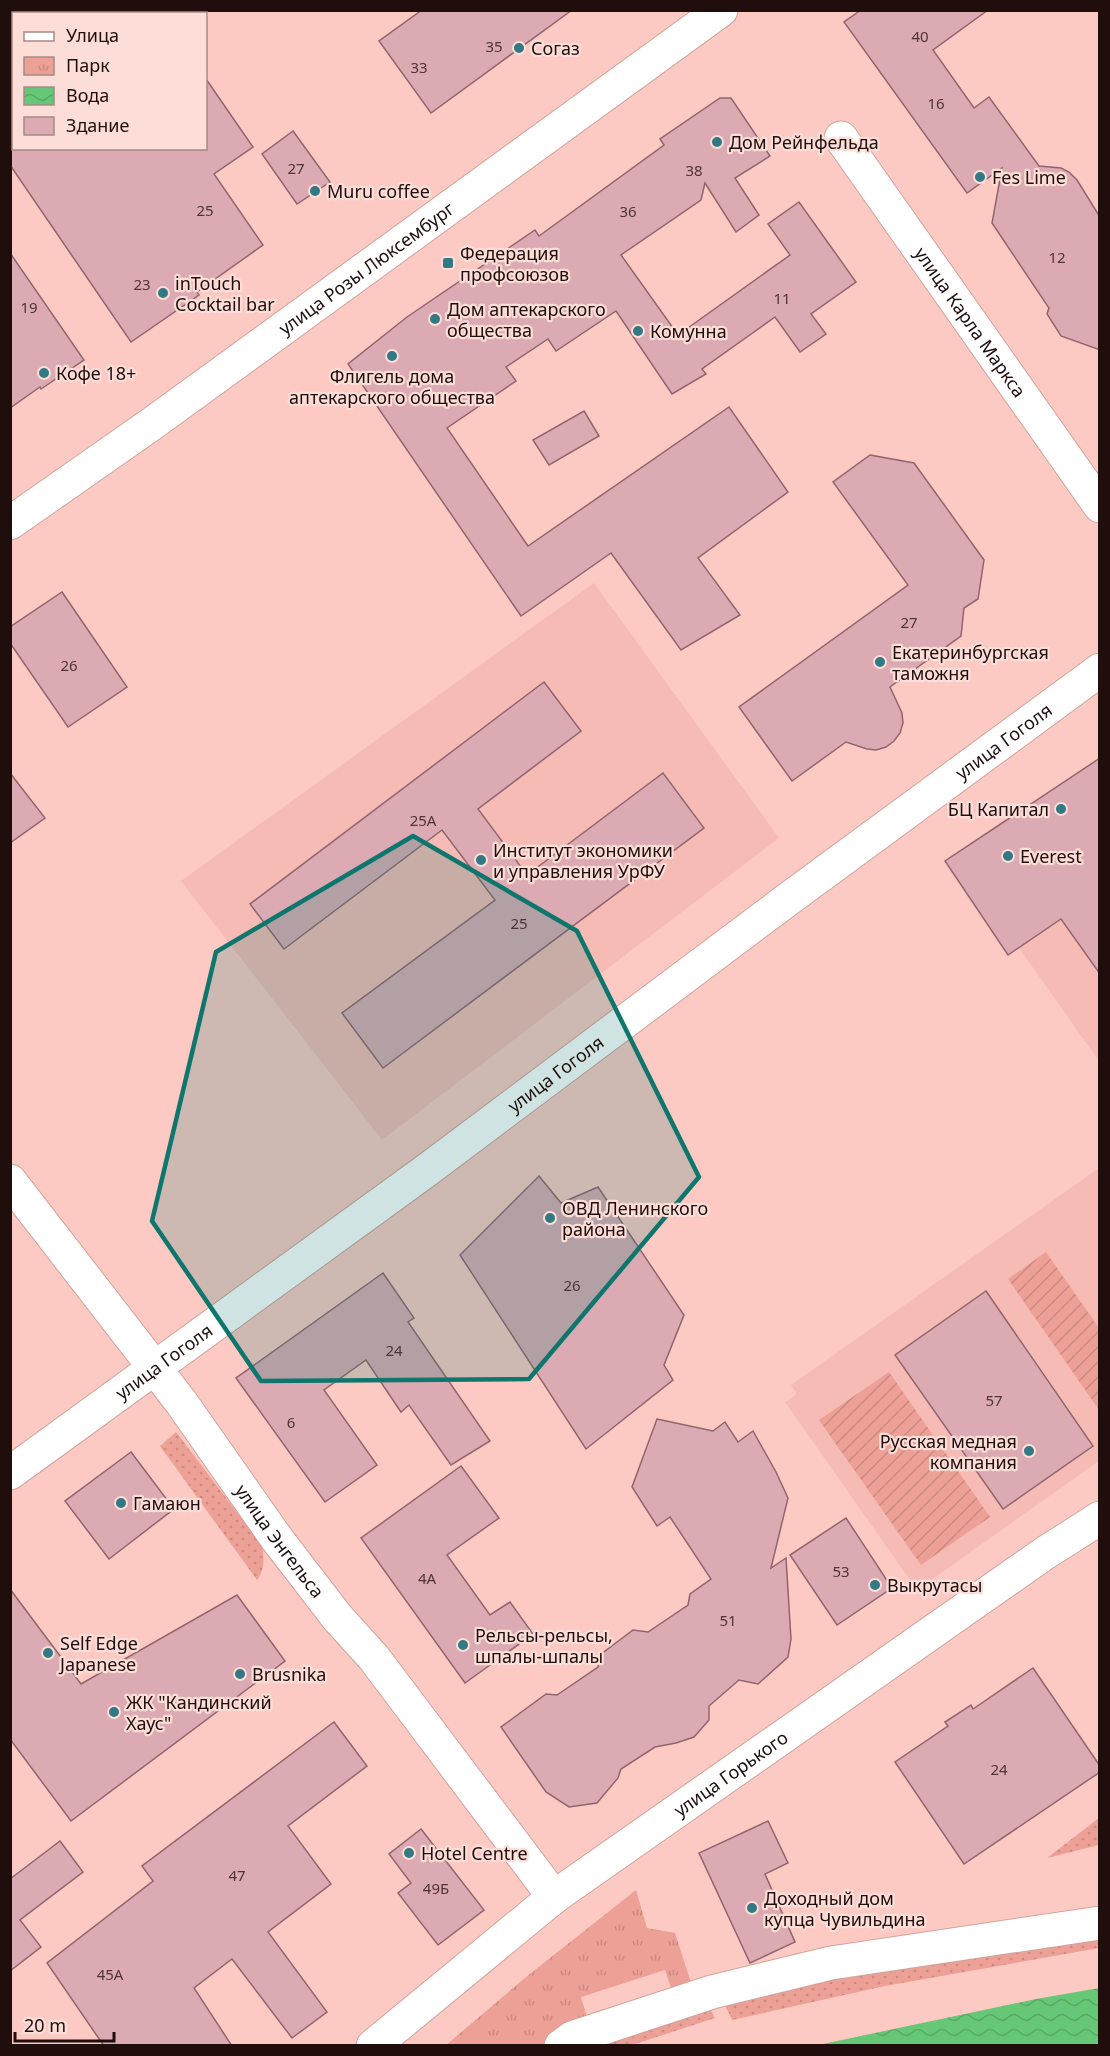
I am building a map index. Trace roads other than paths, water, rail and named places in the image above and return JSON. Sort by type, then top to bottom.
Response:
[{"type":"street","name":"улица Розы Люксембург","points":[[10,524],[153,423],[721,10]]},
{"type":"street","name":"улица Карла Маркса","points":[[842,138],[1100,506]]},
{"type":"street","name":"улица Гоголя","points":[[10,1473],[418,1177],[787,900],[1100,670]]},
{"type":"street","name":"улица Энгельса","points":[[10,1181],[155,1369],[337,1617],[374,1658],[554,1898]]},
{"type":"street","name":"улица Горького","points":[[373,2046],[554,1898],[1045,1554],[1100,1518]]},
{"type":"street","points":[[561,2046],[572,2038],[712,1992],[831,1963],[1100,1923]]},
{"type":"water","points":[[1099,1988],[1099,2045],[818,2045],[1036,1999]]},
{"type":"place","name":"Согаз","points":[[519,48]]},
{"type":"place","name":"Дом Рейнфельда","points":[[717,142]]},
{"type":"place","name":"Fes Lime","points":[[980,177]]},
{"type":"place","name":"Muru coffee","points":[[315,191]]},
{"type":"place","name":"Федерация профсоюзов","points":[[448,263]]},
{"type":"place","name":"inTouch Cocktail bar","points":[[163,293]]},
{"type":"place","name":"Дом аптекарского общества","points":[[435,319]]},
{"type":"place","name":"Комунна","points":[[638,331]]},
{"type":"place","name":"Флигель дома аптекарского общества","points":[[392,356]]},
{"type":"place","name":"Кофе 18+","points":[[44,373]]},
{"type":"place","name":"Екатеринбургская таможня","points":[[880,662]]},
{"type":"place","name":"БЦ Капитал","points":[[1061,809]]},
{"type":"place","name":"Everest","points":[[1008,856]]},
{"type":"place","name":"Институт экономики и управления УрФУ","points":[[481,860]]},
{"type":"place","name":"ОВД Ленинского района","points":[[550,1218]]},
{"type":"place","name":"Русская медная компания","points":[[1029,1451]]},
{"type":"place","name":"Гамаюн","points":[[121,1503]]},
{"type":"place","name":"Выкрутасы","points":[[875,1585]]},
{"type":"place","name":"Рельсы-рельсы, шпалы-шпалы","points":[[463,1645]]},
{"type":"place","name":"Self Edge Japanese","points":[[48,1653]]},
{"type":"place","name":"Brusnika","points":[[240,1674]]},
{"type":"place","name":"ЖК \"Кандинский Хаус\"","points":[[114,1712]]},
{"type":"place","name":"Hotel Centre","points":[[409,1853]]},
{"type":"place","name":"Доходный дом купца Чувильдина","points":[[752,1908]]}]
